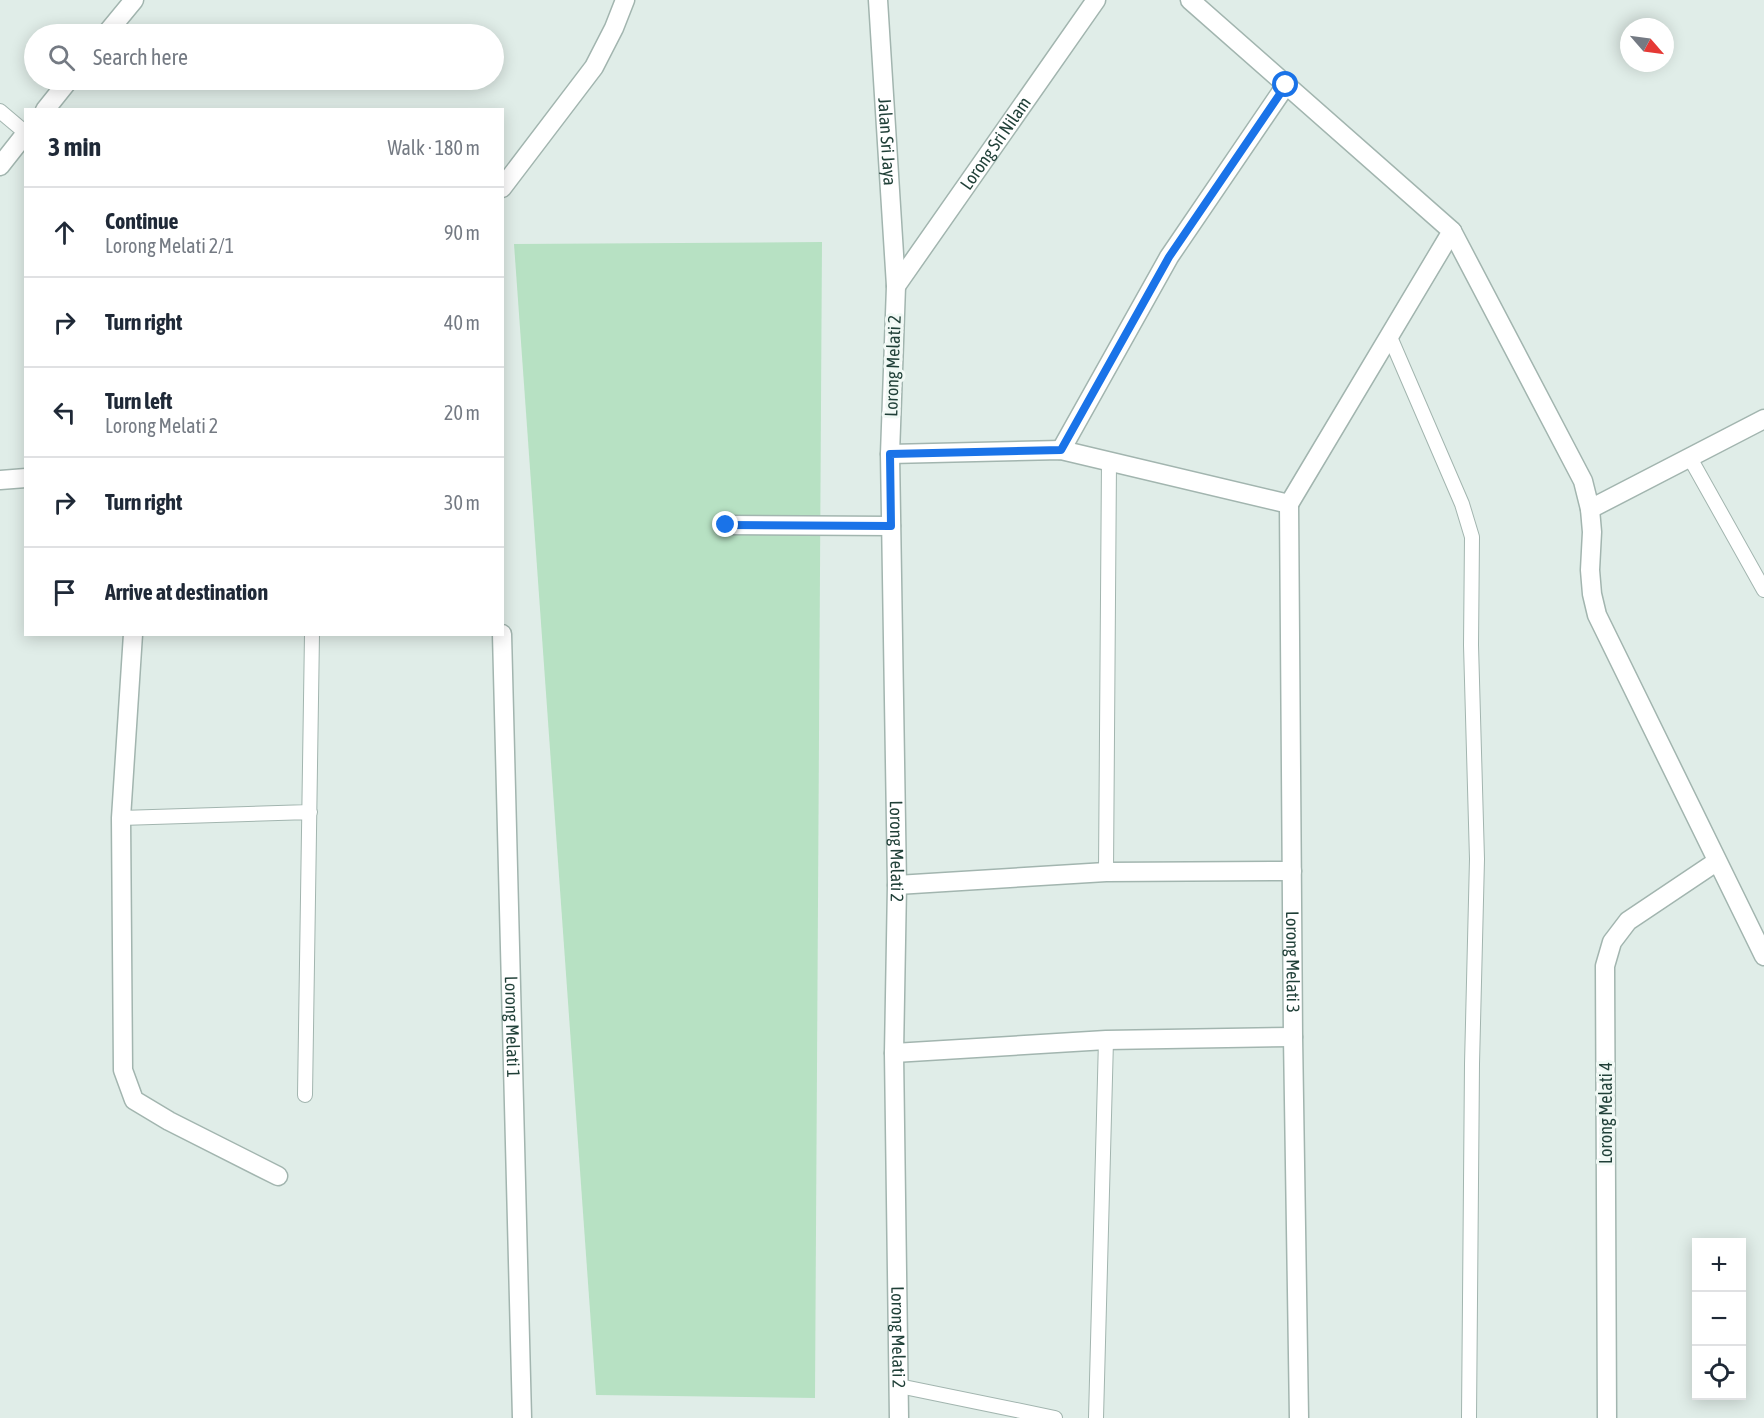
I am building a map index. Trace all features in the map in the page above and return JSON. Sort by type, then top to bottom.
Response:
[{"type":"street","points":[[504,185],[594,67],[625,0]]},
{"type":"street","name":"Jalan Sri Jaya","points":[[878,0],[897,286]]},
{"type":"street","name":"Lorong Sri Nilam","points":[[897,286],[1096,0]]},
{"type":"street","points":[[1190,0],[1452,231],[1583,481],[1590,509],[1592,532],[1590,570],[1597,615],[1716,862],[1762,947]]},
{"type":"street","points":[[114,24],[131,1]]},
{"type":"street","points":[[1061,450],[1169,257],[1286,85]]},
{"type":"street","points":[[47,108],[61,90]]},
{"type":"street","points":[[0,166],[24,136]]},
{"type":"street","points":[[890,454],[1061,450],[1289,504],[1452,231]]},
{"type":"street","name":"Lorong Melati 2","points":[[897,286],[890,454],[897,885],[894,1053],[899,1418]]},
{"type":"street","points":[[1590,509],[1764,419]]},
{"type":"street","points":[[0,480],[24,478]]},
{"type":"street","name":"Lorong Melati 3","points":[[1289,504],[1293,1037],[1299,1418]]},
{"type":"street","points":[[726,525],[891,526]]},
{"type":"street","points":[[133,636],[121,818],[123,1070],[134,1100],[169,1121],[278,1176]]},
{"type":"street","name":"Lorong Melati 1","points":[[502,636],[522,1418]]},
{"type":"street","name":"Lorong Melati 4","points":[[1607,1418],[1605,966],[1612,942],[1628,921],[1716,862]]},
{"type":"street","points":[[897,885],[1106,872],[1292,871]]},
{"type":"street","points":[[894,1053],[1106,1040],[1293,1037]]},
{"type":"lane","points":[[0,111],[24,131]]},
{"type":"lane","points":[[1390,337],[1462,504],[1472,537],[1471,645],[1478,859],[1471,1086],[1469,1418]]},
{"type":"lane","points":[[1690,458],[1764,590]]},
{"type":"lane","points":[[1106,872],[1109,461]]},
{"type":"lane","points":[[305,1095],[312,636]]},
{"type":"lane","points":[[121,818],[310,812]]},
{"type":"lane","points":[[1096,1418],[1106,1040]]},
{"type":"lane","points":[[899,1386],[1055,1418]]},
{"type":"green space","points":[[822,242],[815,1398],[596,1395],[514,244]]},
{"type":"route","points":[[726,525],[891,526],[890,454],[1061,450],[1169,257],[1286,85]]}]
